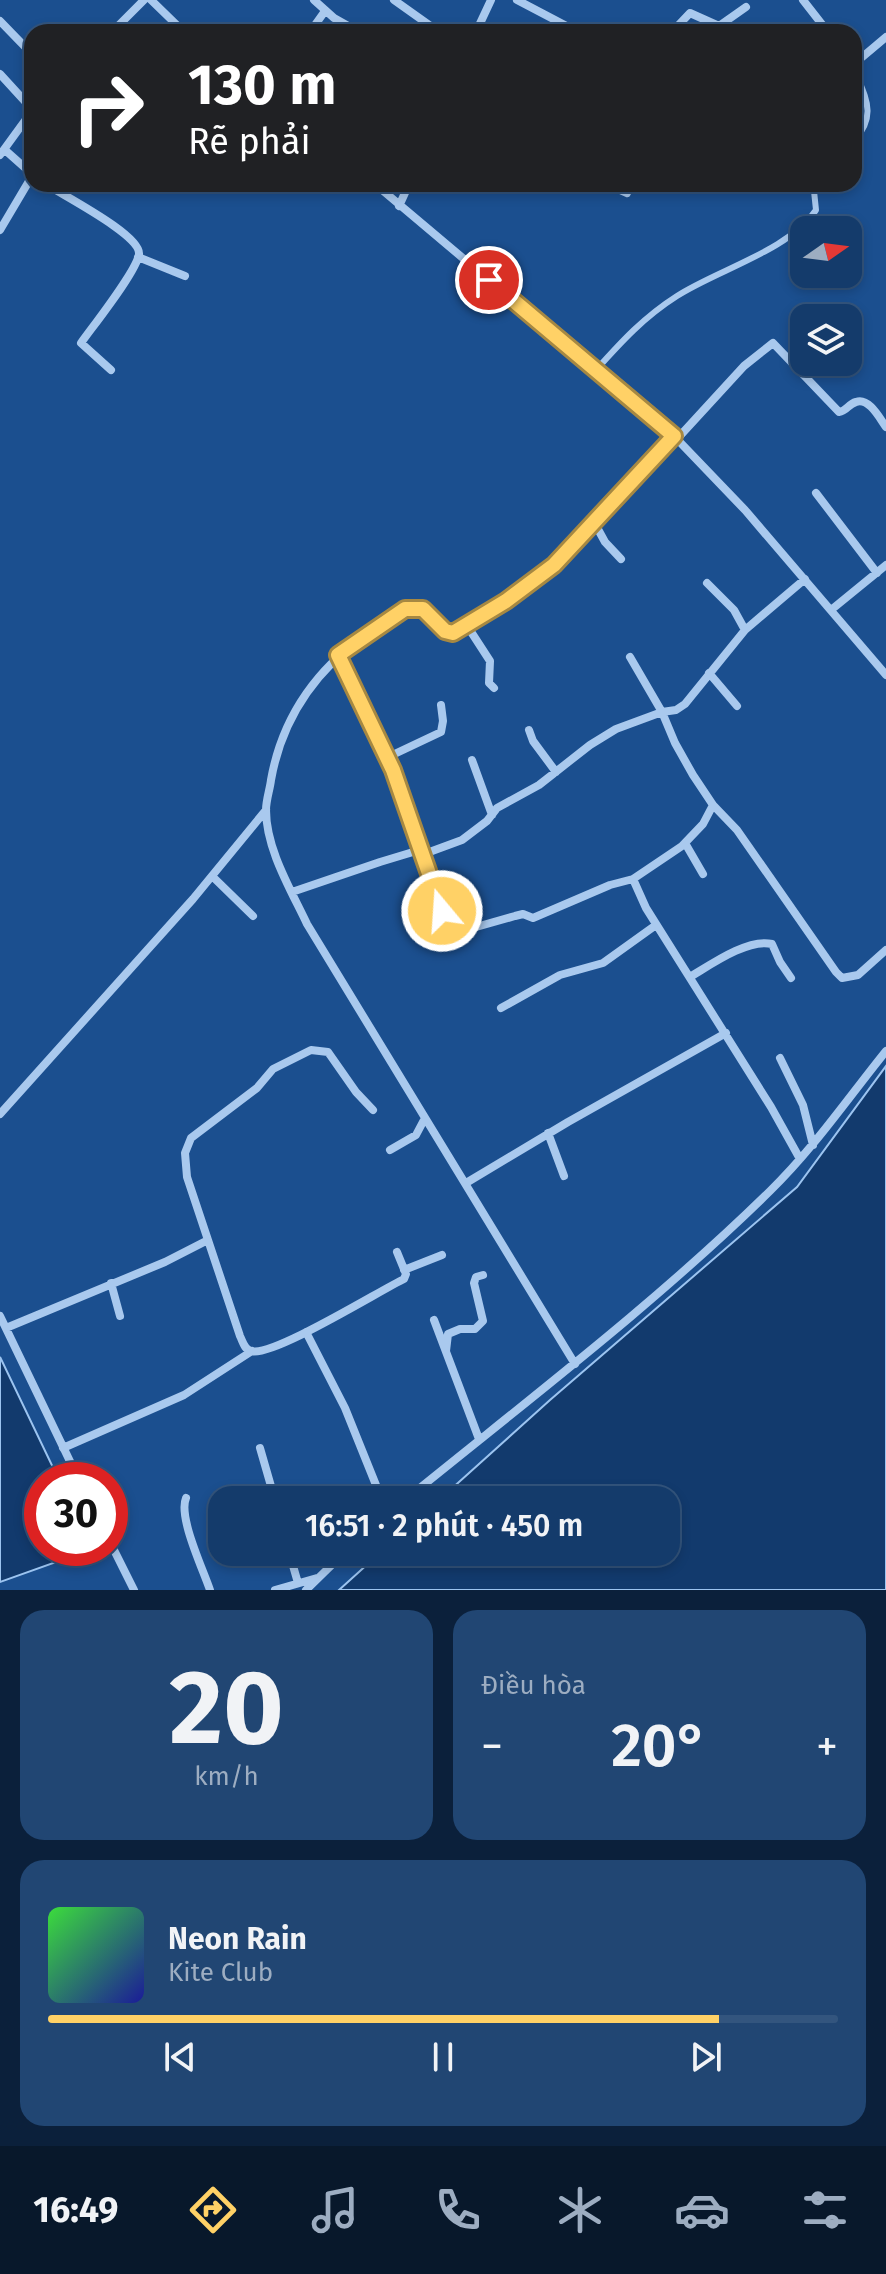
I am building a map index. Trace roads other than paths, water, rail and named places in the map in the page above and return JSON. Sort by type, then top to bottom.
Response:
[{"type":"street","points":[[120,24],[144,0]]},
{"type":"street","points":[[151,0],[176,24]]},
{"type":"street","points":[[314,0],[345,24]]},
{"type":"street","points":[[394,0],[428,24]]},
{"type":"street","points":[[480,24],[491,0]]},
{"type":"street","points":[[517,0],[563,24]]},
{"type":"street","points":[[803,0],[822,24]]},
{"type":"street","points":[[722,24],[746,7]]},
{"type":"street","points":[[316,24],[325,11]]},
{"type":"street","points":[[680,24],[690,13],[715,24]]},
{"type":"street","points":[[0,21],[24,46]]},
{"type":"street","points":[[862,59],[886,37]]},
{"type":"street","points":[[0,74],[24,101]]},
{"type":"street","points":[[24,121],[2,152],[24,169]]},
{"type":"street","points":[[0,230],[24,189]]},
{"type":"street","points":[[59,192],[133,239],[138,247],[138,257],[121,287],[81,343],[111,370]]},
{"type":"street","points":[[384,192],[675,438],[745,510],[886,675]]},
{"type":"street","points":[[399,206],[405,192]]},
{"type":"street","points":[[138,257],[185,276]]},
{"type":"street","points":[[575,1364],[307,924],[292,892],[274,848],[266,810],[274,762],[283,733],[308,687],[338,655],[405,609],[423,609],[449,633],[533,582],[554,565],[744,366],[773,343],[839,412],[861,401],[872,408],[886,427]]},
{"type":"street","points":[[816,493],[877,573]]},
{"type":"street","points":[[594,522],[605,542],[621,559]]},
{"type":"street","points":[[831,610],[886,565]]},
{"type":"street","points":[[292,892],[402,855],[413,852],[424,854],[462,840],[501,806],[533,789],[607,734],[662,712],[676,710],[685,704],[745,630],[805,579]]},
{"type":"street","points":[[707,583],[734,610],[745,630]]},
{"type":"street","points":[[466,624],[490,661],[489,683],[494,688]]},
{"type":"street","points":[[338,655],[351,676],[386,758],[424,854],[445,918],[456,930],[523,914],[533,918],[610,885],[633,879],[685,843],[703,824],[713,805]]},
{"type":"street","points":[[630,657],[662,712],[686,765],[713,805],[737,830],[842,978],[858,975],[886,950]]},
{"type":"street","points":[[709,673],[737,706]]},
{"type":"street","points":[[386,758],[441,732],[441,705]]},
{"type":"street","points":[[529,730],[533,741],[556,772]]},
{"type":"street","points":[[472,760],[492,815]]},
{"type":"street","points":[[0,1114],[212,876],[266,810]]},
{"type":"street","points":[[685,843],[703,874]]},
{"type":"street","points":[[212,876],[253,916]]},
{"type":"street","points":[[633,879],[656,925],[726,1033],[800,1159]]},
{"type":"street","points":[[501,1008],[560,975],[603,963],[656,925]]},
{"type":"street","points":[[690,977],[732,952],[766,942],[772,944],[791,978]]},
{"type":"street","points":[[466,1183],[726,1033]]},
{"type":"street","points":[[373,1110],[328,1052],[311,1050],[273,1069],[257,1088],[191,1138],[185,1153],[187,1177],[246,1349],[260,1352],[306,1332],[404,1279],[397,1252]]},
{"type":"street","points":[[422,1486],[575,1364],[735,1224],[813,1145],[886,1051]]},
{"type":"street","points":[[780,1058],[803,1105],[813,1145]]},
{"type":"street","points":[[390,1150],[416,1135],[425,1118]]},
{"type":"street","points":[[548,1133],[564,1176]]},
{"type":"street","points":[[6,1328],[165,1262],[208,1240]]},
{"type":"street","points":[[404,1270],[442,1255]]},
{"type":"street","points":[[446,1352],[448,1334],[460,1329],[475,1329],[483,1321],[474,1283],[476,1277],[483,1275]]},
{"type":"street","points":[[111,1283],[120,1316]]},
{"type":"street","points":[[0,1316],[70,1462]]},
{"type":"street","points":[[434,1320],[479,1439]]},
{"type":"street","points":[[306,1332],[345,1408],[376,1486]]},
{"type":"street","points":[[63,1448],[184,1395],[252,1351]]},
{"type":"street","points":[[260,1448],[271,1486]]},
{"type":"street","points":[[186,1498],[183,1508],[186,1522],[210,1590]]},
{"type":"street","points":[[122,1566],[134,1590]]},
{"type":"street","points":[[293,1566],[298,1583]]},
{"type":"street","points":[[306,1590],[330,1566]]},
{"type":"street","points":[[275,1590],[317,1578]]},
{"type":"lane","points":[[862,94],[868,115],[867,125],[862,131]]},
{"type":"lane","points":[[596,370],[639,322],[679,295],[759,255],[808,223],[816,210],[814,192]]},
{"type":"water","points":[[886,1066],[886,1590],[339,1590],[366,1566],[680,1566],[680,1486],[455,1486],[797,1187]]},
{"type":"water","points":[[0,1357],[50,1462],[24,1462],[24,1566],[45,1566],[0,1582]]}]
